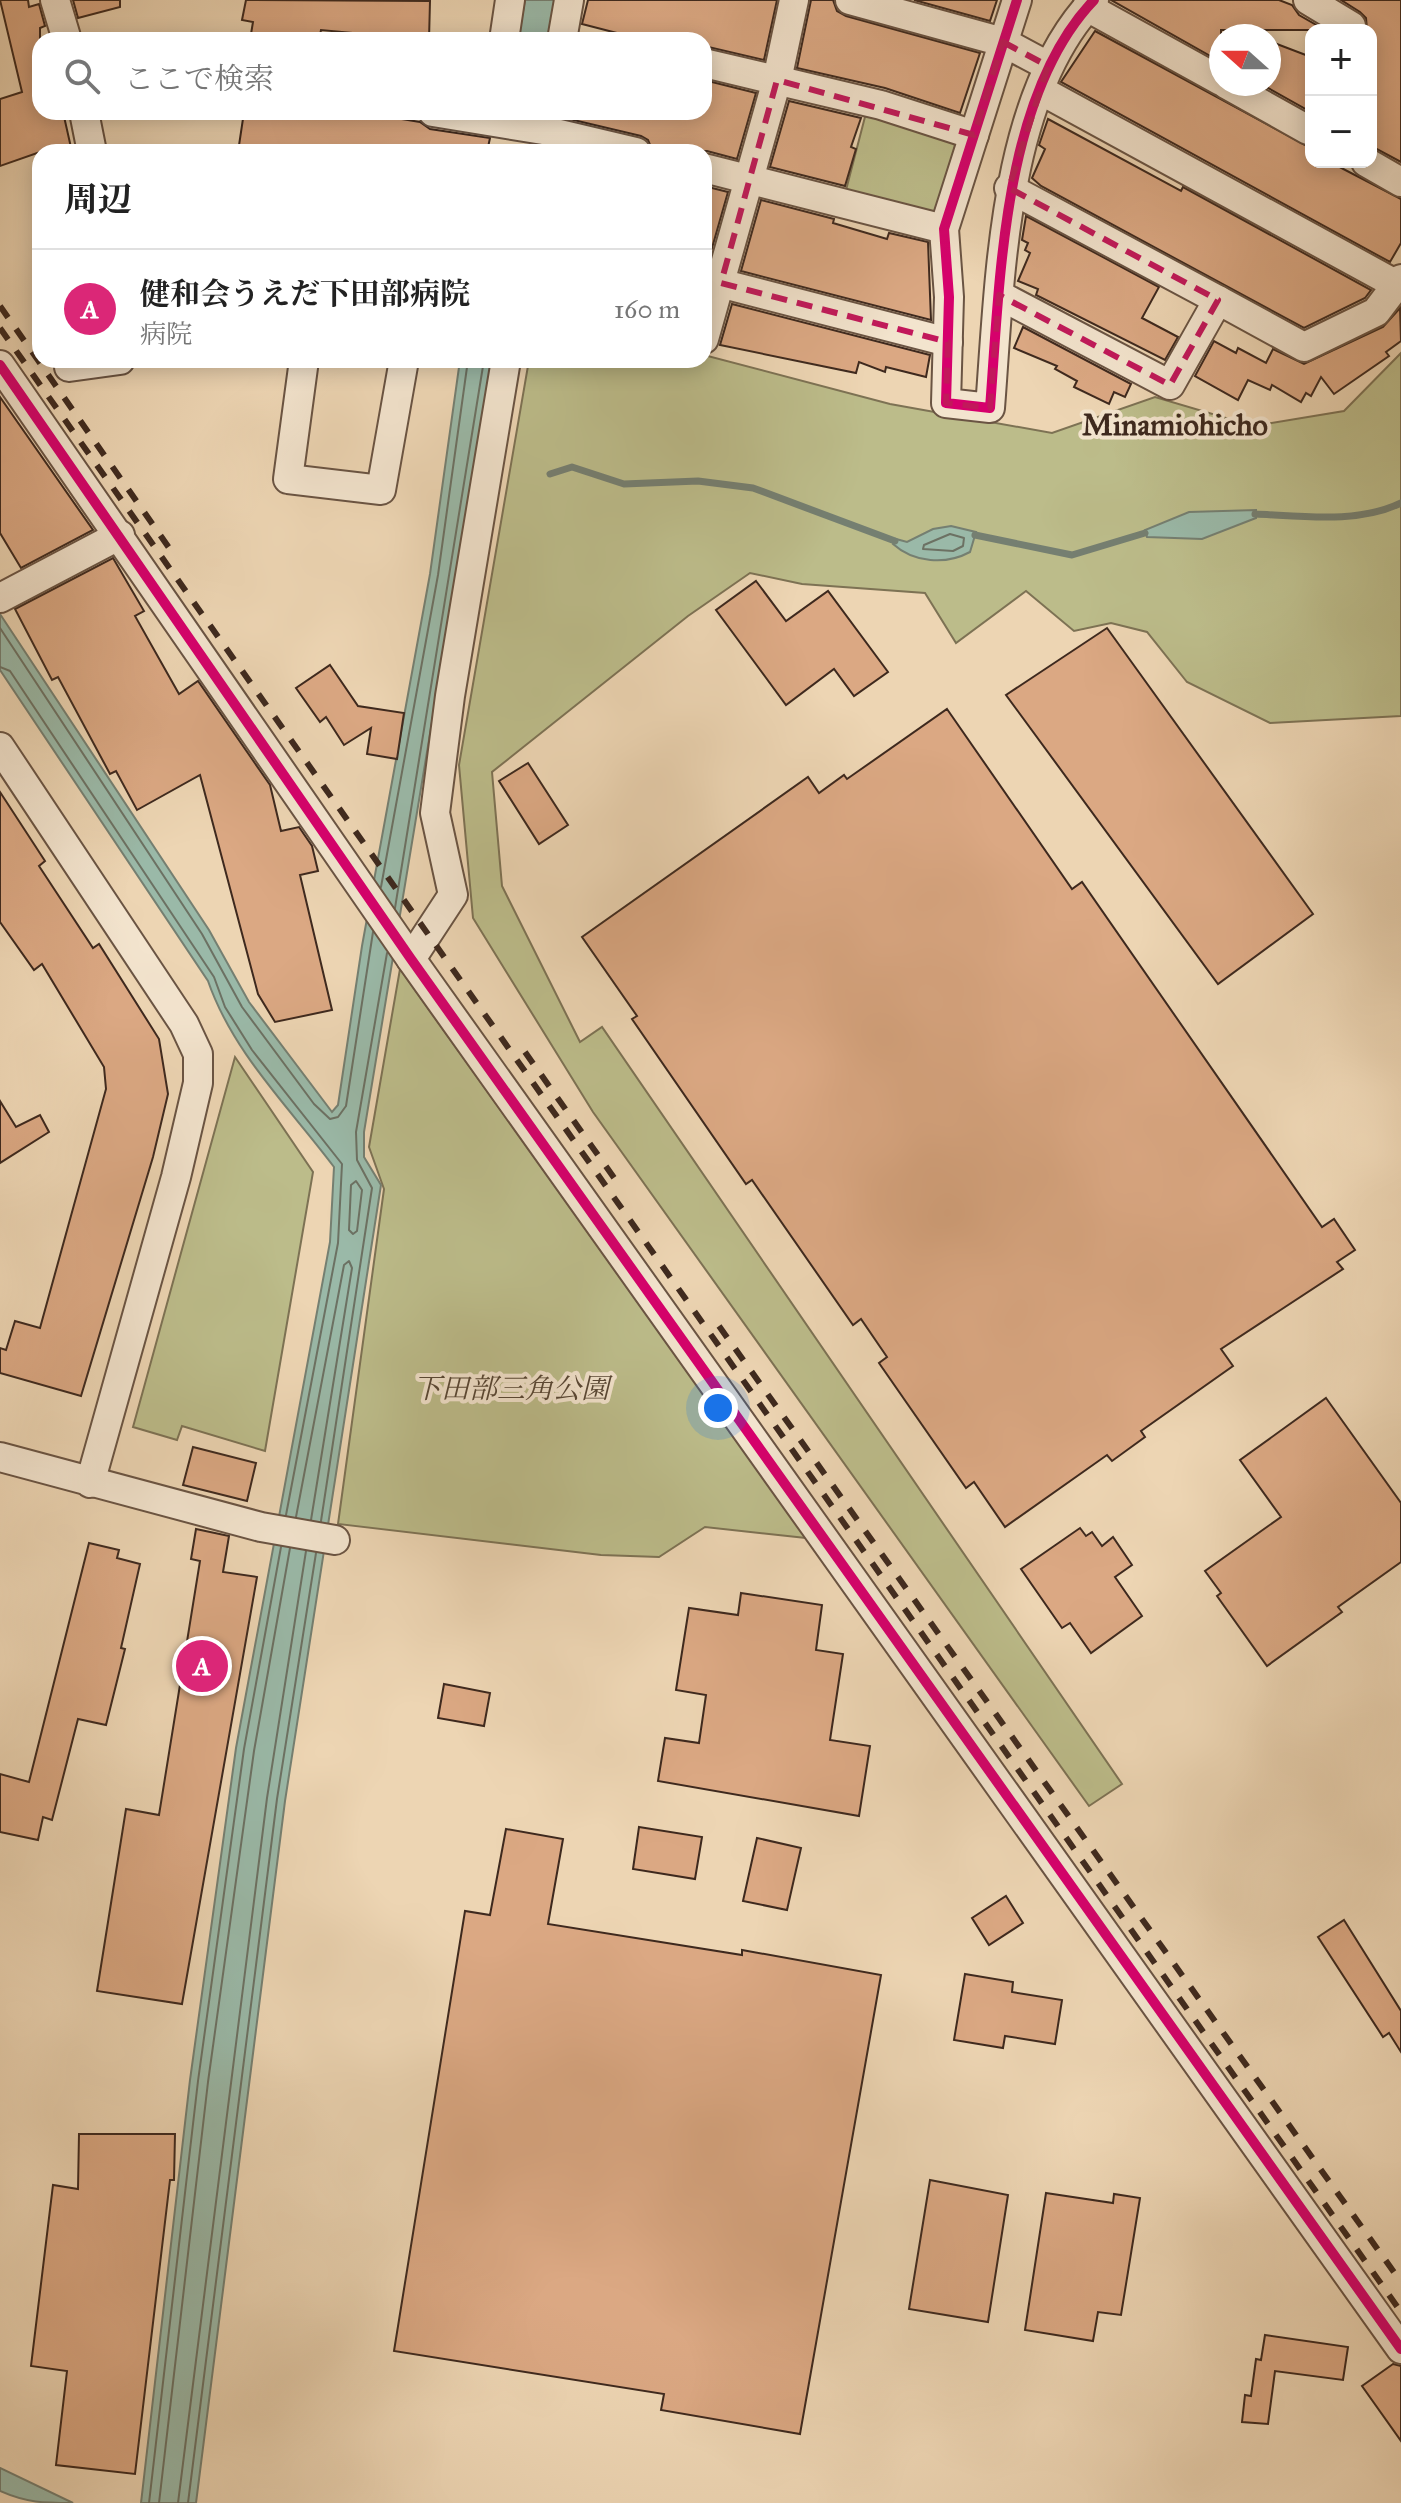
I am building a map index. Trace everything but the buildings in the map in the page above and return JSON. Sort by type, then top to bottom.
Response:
[{"type":"street","points":[[55,0],[65,32]]},
{"type":"street","points":[[505,32],[510,0]]},
{"type":"street","points":[[565,32],[569,0]]},
{"type":"street","points":[[794,0],[777,80],[749,179],[712,281],[948,342]]},
{"type":"street","points":[[850,0],[1003,42],[1044,78],[1400,283],[1376,312],[1304,347],[1009,188]]},
{"type":"street","points":[[1017,0],[944,229],[948,342],[946,403],[990,408],[1009,188],[1044,78],[1090,4],[1209,75]]},
{"type":"street","points":[[1308,0],[1348,24]]},
{"type":"street","points":[[712,65],[881,105],[974,135]]},
{"type":"street","points":[[1248,96],[1305,125]]},
{"type":"street","points":[[86,120],[90,144]]},
{"type":"street","points":[[502,120],[601,144]]},
{"type":"street","points":[[1376,168],[1401,182]]},
{"type":"street","points":[[712,170],[944,229]]},
{"type":"street","points":[[999,295],[1170,385],[1218,300]]},
{"type":"street","points":[[0,365],[411,959],[1401,2349]]},
{"type":"street","points":[[303,368],[288,479],[381,490],[403,368]]},
{"type":"street","points":[[411,959],[453,895],[435,813],[450,696],[505,368]]},
{"type":"street","points":[[0,598],[120,535]]},
{"type":"street","points":[[0,747],[184,1024],[198,1054],[198,1083],[176,1177],[90,1483]]},
{"type":"street","points":[[0,1457],[261,1527],[335,1540]]},
{"type":"highlighted area","points":[[1003,42],[1048,66],[1009,188],[1218,300],[1170,385],[999,295],[990,408],[946,403],[948,342],[721,283],[777,80],[974,135]]},
{"type":"green space","points":[[866,113],[951,136],[955,146],[943,207],[930,216],[845,194]]},
{"type":"green space","points":[[1401,353],[1401,716],[1270,723],[1187,682],[1147,632],[1111,623],[1074,631],[1026,591],[956,643],[925,593],[802,584],[750,573],[688,616],[492,772],[502,886],[580,1042],[602,1027],[1122,1784],[1089,1806],[593,1112],[473,918],[459,765],[528,368],[712,368],[712,357],[890,404],[1052,433],[1155,397],[1253,426],[1344,411]]},
{"type":"green space","name":"下田部三角公園","points":[[400,969],[806,1538],[705,1527],[659,1557],[601,1555],[338,1524],[384,1189],[369,1147]]},
{"type":"green space","points":[[235,1057],[313,1172],[265,1451],[182,1426],[177,1440],[133,1427]]},
{"type":"water","points":[[525,0],[558,0],[553,32],[519,32]]},
{"type":"water","points":[[459,368],[491,368],[364,1132],[364,1157],[381,1185],[285,1801],[196,2503],[141,2503],[190,2080],[236,1748],[330,1242],[334,1167],[247,1056],[208,981],[0,670],[0,614],[209,930],[249,1002],[332,1112],[338,1105],[362,946],[430,574]]},
{"type":"water","points":[[1256,510],[1256,518],[1202,539],[1147,537],[1145,530],[1189,512]]},
{"type":"water","points":[[951,526],[976,532],[970,552],[951,559],[930,560],[911,555],[893,544],[896,539],[907,542],[933,529]]},
{"type":"water","points":[[0,2468],[73,2503],[36,2502],[0,2491]]},
{"type":"waterway","points":[[550,474],[572,467],[624,484],[698,481],[753,488],[895,541]]},
{"type":"waterway","points":[[1255,514],[1348,516],[1384,510],[1401,503]]},
{"type":"waterway","points":[[975,535],[1072,555],[1145,533]]},
{"type":"railway","points":[[0,306],[32,352]]},
{"type":"railway","points":[[0,328],[1401,2312]]},
{"type":"railway","points":[[43,368],[172,552]]},
{"type":"railway","points":[[525,1052],[622,1189]]},
{"type":"railway","points":[[719,1326],[1401,2282]]},
{"type":"cycle path","points":[[1017,0],[944,229],[949,297],[946,403],[990,408],[1003,249],[1023,138],[1040,87],[1064,40],[1094,0]]},
{"type":"cycle path","points":[[0,365],[411,959],[1401,2349]]},
{"type":"place","name":"健和会うえだ下田部病院","points":[[202,1666]]},
{"type":"district","name":"Minamiohicho","points":[[1175,425]]}]
